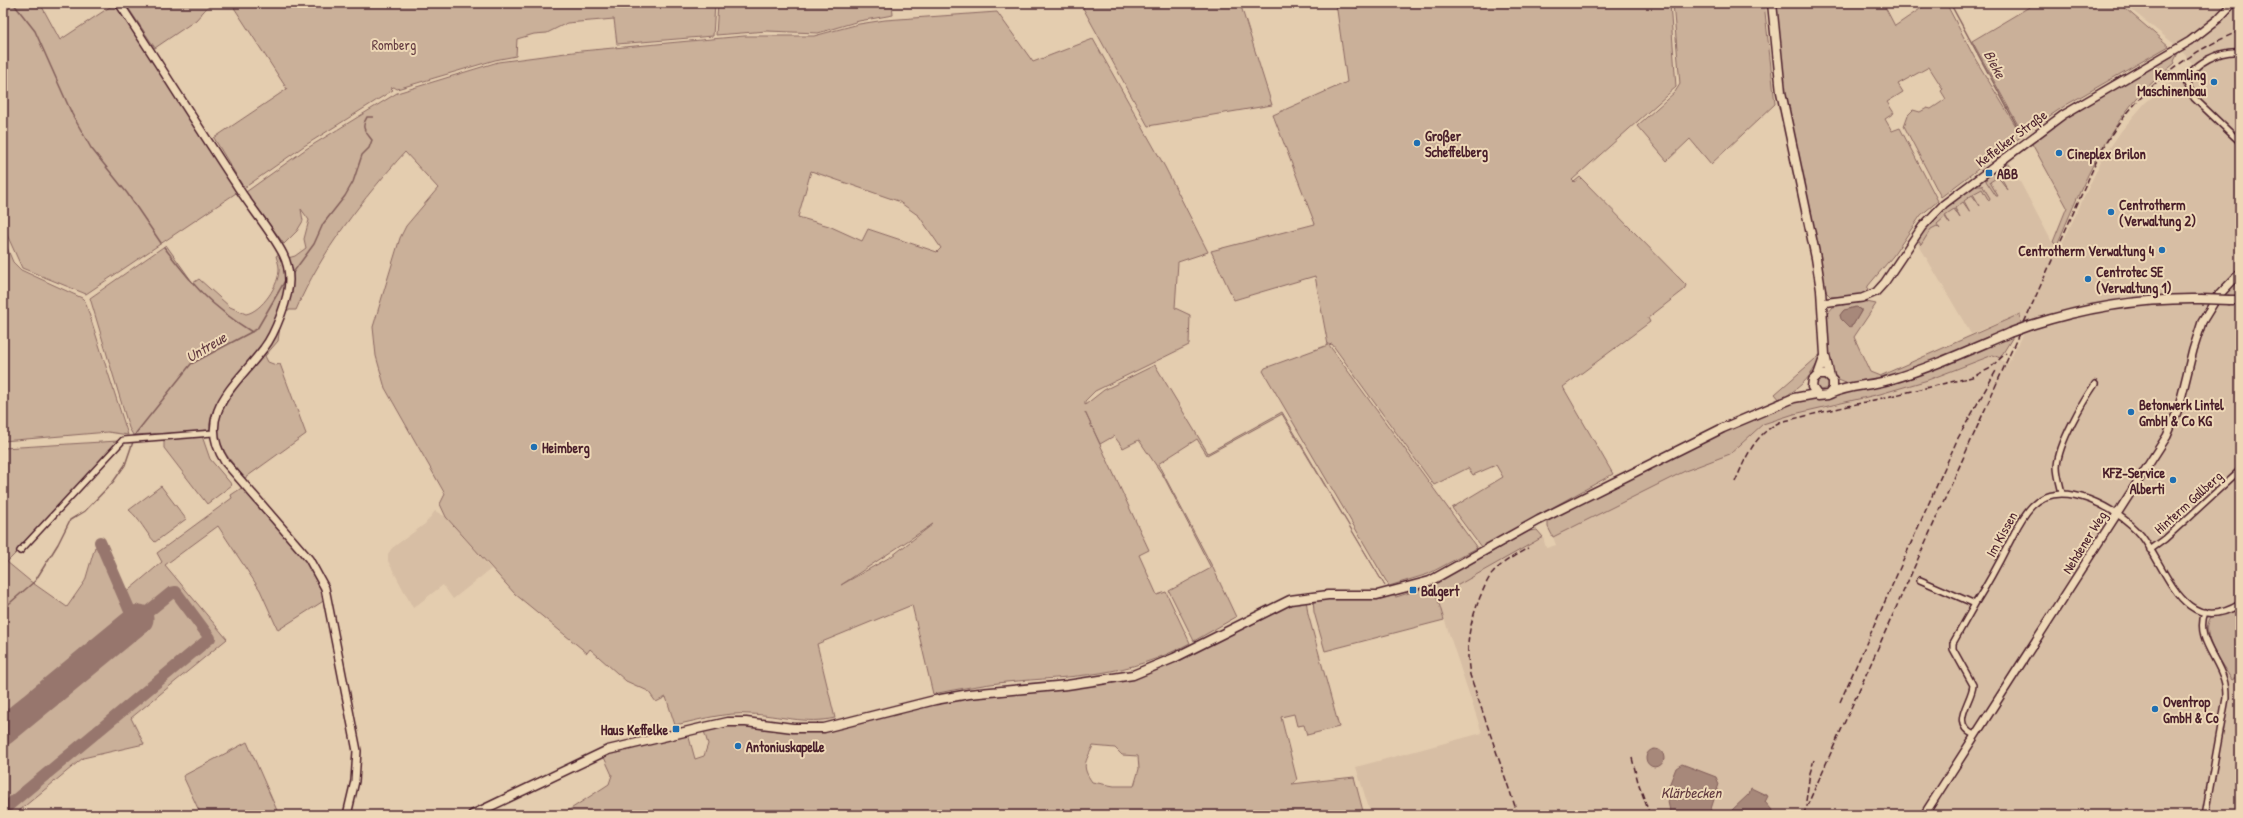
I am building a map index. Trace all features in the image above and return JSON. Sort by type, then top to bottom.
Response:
[{"type":"main road","points":[[1772,3],[1775,54],[1782,98],[1811,228],[1822,303],[1825,355],[1833,389],[1830,394]]},
{"type":"main road","points":[[1812,383],[1812,389],[1816,394],[1823,397],[1850,388],[1878,384],[1918,371],[2008,333],[2031,325],[2106,306],[2144,300],[2240,300]]},
{"type":"main road","points":[[1794,398],[1812,383],[1818,375],[1825,355]]},
{"type":"main road","points":[[1818,375],[1824,375],[1850,388]]},
{"type":"main road","points":[[472,815],[608,750],[728,722],[761,723],[810,729],[824,728],[962,695],[1067,685],[1133,675],[1174,658],[1290,600],[1328,595],[1376,595],[1417,586],[1446,574],[1539,520],[1723,428],[1794,398],[1816,394]]},
{"type":"street","points":[[119,3],[244,197],[281,251],[288,278],[286,297],[271,338],[220,403],[214,419],[213,433],[217,448],[225,462],[309,559],[325,588],[357,751],[355,781],[347,815]]},
{"type":"street","name":"Keffelker Straße","points":[[1822,303],[1862,298],[1876,292],[1885,282],[1922,227],[1944,204],[2063,115],[2190,41],[2218,19],[2233,3]]},
{"type":"street","points":[[2240,52],[2223,54],[2209,60],[2192,71],[2186,82],[2194,98],[2240,142]]},
{"type":"street","name":"Nehdener Weg","points":[[1924,815],[2167,436],[2179,407],[2192,350],[2207,313],[2222,291],[2240,272]]},
{"type":"street","points":[[2062,493],[2057,466],[2059,455],[2082,403],[2095,384]]},
{"type":"street","points":[[20,551],[122,440],[213,433]]},
{"type":"street","name":"Hinterm Gallberg","points":[[2150,550],[2165,539],[2240,470]]},
{"type":"street","name":"Im Kissen","points":[[1974,735],[1965,729],[1963,723],[1965,704],[1973,685],[1953,650],[1953,643],[2022,520],[2032,506],[2040,499],[2062,493],[2074,494],[2087,499],[2116,515]]},
{"type":"street","name":"Hinterm Gallberg","points":[[2116,515],[2137,531],[2179,596],[2192,607],[2205,612],[2225,611],[2240,604]]},
{"type":"street","points":[[1920,580],[1975,604]]},
{"type":"street","points":[[2205,612],[2202,620],[2204,640],[2225,680],[2226,693],[2205,815]]},
{"type":"shaded area","points":[[2123,3],[2240,3],[2240,815],[1371,815],[1356,767],[1482,733],[1437,597],[1543,537],[1546,548],[1556,545],[1553,537],[1685,471],[1730,454],[1763,424],[1794,414],[1880,394],[1928,380],[1993,355],[2008,364],[2022,335],[2020,314],[1971,334],[1917,242],[1939,215],[1978,183],[2009,161],[2052,242],[2061,246],[2102,159],[2122,130],[2145,103],[2193,64],[2178,47]]},
{"type":"shaded area","points":[[435,511],[446,517],[491,569],[453,599],[443,585],[413,608],[388,561],[388,554],[392,548],[425,524]]},
{"type":"green space","points":[[3,3],[40,3],[60,40],[116,3],[239,191],[86,294],[22,268],[3,226]]},
{"type":"green space","points":[[125,3],[211,3],[196,20],[155,48]]},
{"type":"green space","name":"Romberg","points":[[231,3],[715,3],[713,36],[617,44],[614,19],[567,23],[547,33],[534,34],[517,39],[516,56],[495,60],[397,89],[394,87],[391,88],[393,90],[304,146],[244,188],[214,138],[287,89]]},
{"type":"green space","points":[[718,3],[892,3],[893,15],[859,21],[818,33],[767,31],[716,35]]},
{"type":"green space","points":[[1240,3],[1272,105],[1148,126],[1083,8],[1086,4]]},
{"type":"green space","points":[[1336,3],[1357,8],[1360,3],[1670,3],[1676,87],[1572,180],[1574,182],[1580,177],[1686,285],[1684,290],[1648,318],[1650,322],[1563,387],[1613,474],[1481,547],[1452,508],[1503,477],[1496,465],[1473,475],[1468,468],[1434,485],[1332,344],[1329,345],[1477,548],[1428,574],[1389,586],[1263,371],[1265,368],[1328,345],[1315,276],[1234,300],[1211,251],[1315,224],[1273,115],[1347,82]]},
{"type":"green space","points":[[1673,3],[1764,3],[1775,104],[1711,164],[1690,139],[1667,161],[1637,126],[1675,92],[1680,84]]},
{"type":"green space","points":[[1775,3],[1883,3],[1895,26],[1929,3],[1946,3],[1974,57],[2022,136],[1941,197],[1904,126],[1908,115],[1913,110],[1920,112],[1927,108],[1931,109],[1946,99],[1941,91],[1943,89],[1929,67],[1898,84],[1903,92],[1887,102],[1894,113],[1885,119],[1892,131],[1900,128],[1938,201],[1921,215],[1893,256],[1868,286],[1867,293],[1856,297],[1831,297],[1826,292],[1787,108]]},
{"type":"green space","points":[[2036,3],[2119,3],[2169,46],[2066,105],[2023,134],[1972,41]]},
{"type":"green space","points":[[997,12],[1033,62],[1093,39],[1165,167],[1208,252],[1178,262],[1175,308],[1190,315],[1189,345],[1095,391],[1085,401],[1085,405],[1104,390],[1155,365],[1208,453],[1282,412],[1385,586],[1282,414],[1207,455],[1197,439],[1158,464],[1213,568],[1236,617],[1194,641],[1169,591],[1211,568],[1164,477],[1139,440],[1123,448],[1114,436],[1100,444],[1085,412],[1149,550],[1139,555],[1157,595],[1166,592],[1190,643],[1145,663],[1122,669],[1077,676],[997,683],[933,694],[912,605],[817,644],[835,718],[824,720],[803,720],[761,715],[731,714],[675,725],[666,697],[656,702],[648,691],[626,681],[590,649],[587,653],[515,594],[446,517],[440,504],[445,494],[385,388],[376,356],[373,327],[400,238],[406,226],[438,188],[405,152],[374,188],[330,246],[306,288],[296,310],[286,310],[288,258],[295,256],[306,248],[304,239],[309,220],[301,209],[303,221],[297,231],[284,244],[246,192],[306,149],[397,93],[498,62],[581,51],[744,36],[814,36],[859,24],[885,20]],"holes":[[[811,171],[898,201],[919,216],[941,248],[937,252],[868,229],[862,241],[829,226],[798,217]],[[933,524],[892,556],[841,585]]]},
{"type":"green space","points":[[2178,53],[2174,61],[2175,63],[2141,93],[2112,132],[2091,168],[2057,245],[2053,242],[2067,207],[2031,142],[2065,117]]},
{"type":"green space","points":[[2006,159],[2010,167],[1999,174],[2008,190],[1998,177],[1990,182],[1998,196],[1996,196],[1986,181],[1987,175]]},
{"type":"green space","points":[[1975,185],[1982,185],[1990,198],[1989,201],[1982,189],[1973,194],[1980,206],[1972,195],[1964,201],[1970,212],[1963,202],[1955,208],[1960,218],[1954,209],[1945,215],[1950,224],[1945,217],[1937,224],[1940,229],[1937,226],[1931,229],[1921,245],[1917,238],[1941,210]]},
{"type":"green space","points":[[3,238],[13,262],[21,270],[82,298],[85,301],[128,435],[108,432],[3,441]]},
{"type":"green space","points":[[166,245],[193,283],[199,279],[230,307],[246,314],[258,308],[269,296],[277,282],[279,274],[279,266],[276,256],[281,253],[286,283],[278,341],[265,356],[268,362],[276,365],[280,364],[306,434],[245,478],[231,461],[223,448],[218,433],[214,412],[211,428],[208,431],[133,435],[129,428],[90,298]]},
{"type":"green space","points":[[2240,278],[2240,297],[2223,296]]},
{"type":"green space","points":[[1862,301],[1876,304],[1854,337],[1870,372],[1880,376],[2020,314],[2021,326],[1904,373],[1853,386],[1836,379],[1830,368],[1827,314],[1833,307]],"holes":[[[1855,307],[1862,310],[1853,325],[1850,327],[1840,316],[1843,311]]]},
{"type":"green space","points":[[2014,335],[2000,358],[1993,355],[1928,380],[1880,394],[1794,414],[1763,424],[1730,454],[1685,471],[1553,537],[1548,527],[1548,519],[1702,441],[1794,402],[1874,387]]},
{"type":"green space","points":[[1823,352],[1815,368],[1806,380],[1795,390],[1780,400],[1775,394]]},
{"type":"green space","points":[[1824,377],[1830,382],[1829,388],[1820,390],[1815,389],[1816,380]]},
{"type":"green space","points":[[202,436],[210,459],[232,485],[207,504],[164,448],[164,439]]},
{"type":"green space","points":[[118,441],[28,541],[7,562],[30,581],[67,607],[85,581],[95,547],[101,548],[123,595],[162,562],[157,553],[232,498],[231,495],[243,487],[317,574],[325,600],[278,630],[260,590],[218,526],[165,565],[227,639],[131,718],[144,744],[83,758],[14,815],[3,815],[3,448]]},
{"type":"green space","points":[[161,486],[186,519],[155,542],[129,510]]},
{"type":"green space","points":[[1537,530],[1543,537],[1437,597],[1444,620],[1325,651],[1314,612],[1313,598],[1391,595],[1396,597],[1434,585],[1529,531]]},
{"type":"green space","points":[[1306,599],[1308,614],[1339,727],[1307,735],[1304,725],[1297,726],[1294,714],[1281,717],[1297,780],[1292,784],[1354,777],[1364,815],[557,815],[566,812],[609,784],[612,775],[603,755],[688,734],[695,759],[704,756],[708,744],[704,731],[728,723],[807,732],[968,697],[1066,689],[1129,679],[1282,606]],"holes":[[[1093,746],[1115,748],[1122,755],[1138,756],[1139,769],[1134,786],[1114,786],[1092,782],[1086,772],[1085,764]]]},
{"type":"green space","points":[[2240,608],[2240,676],[2232,680],[2213,649],[2208,632],[2208,624],[2211,617],[2231,613]]},
{"type":"green space","points":[[247,742],[279,815],[201,815],[183,776]]},
{"type":"water","points":[[1857,307],[1861,311],[1853,325],[1849,327],[1841,319],[1840,315],[1844,310]]},
{"type":"water","points":[[1655,749],[1661,752],[1664,758],[1661,764],[1655,767],[1649,764],[1646,758],[1649,752]]},
{"type":"water","name":"Klärbecken","points":[[1682,764],[1716,777],[1719,784],[1709,815],[1671,815],[1666,793],[1676,768]]},
{"type":"water","points":[[1751,788],[1768,796],[1765,802],[1772,810],[1771,815],[1735,815],[1732,810],[1749,794]]},
{"type":"waterway","points":[[13,3],[35,31],[72,114],[91,148],[127,193],[161,243]]},
{"type":"waterway","name":"Bieke","points":[[1950,3],[2022,135]]},
{"type":"waterway","name":"Untreue","points":[[292,274],[314,244],[323,224],[345,196],[353,182],[362,155],[369,148],[372,140],[366,132],[364,124],[367,117],[373,117]]},
{"type":"waterway","points":[[164,247],[184,273],[213,304],[252,332]]},
{"type":"waterway","name":"Untreue","points":[[3,609],[35,581],[58,544],[70,520],[85,511],[113,482],[125,465],[136,433],[191,364],[257,329],[286,279]]},
{"type":"taxiway","points":[[100,542],[133,618],[129,627]]},
{"type":"taxiway","points":[[3,810],[210,638],[176,592],[171,593],[139,619]]},
{"type":"runway","points":[[3,731],[139,619]]},
{"type":"railway","points":[[1803,815],[2101,151],[2113,131],[2143,95],[2160,79],[2198,52],[2240,31]]},
{"type":"railway","points":[[1735,482],[1747,455],[1757,440],[1771,427],[1780,422],[1972,377],[1989,369],[2006,353]]},
{"type":"railway","points":[[1840,702],[1958,438],[1997,369]]},
{"type":"railway","points":[[1518,815],[1470,675],[1468,644],[1473,617],[1489,578],[1505,562],[1528,548]]},
{"type":"railway","points":[[1632,758],[1638,782],[1650,815]]},
{"type":"railway","points":[[1806,801],[1810,773],[1814,760]]},
{"type":"place","name":"Kemmling Maschinenbau","points":[[2214,82]]},
{"type":"place","name":"Großer Scheffelberg","points":[[1417,143]]},
{"type":"place","name":"Cineplex Brilon","points":[[2059,153]]},
{"type":"place","name":"ABB","points":[[1989,173]]},
{"type":"place","name":"Centrotherm (Verwaltung 2)","points":[[2111,212]]},
{"type":"place","name":"Centrotherm Verwaltung 4","points":[[2162,250]]},
{"type":"place","name":"Centrotec SE (Verwaltung 1)","points":[[2088,279]]},
{"type":"place","name":"Betonwerk Lintel GmbH & Co KG","points":[[2131,412]]},
{"type":"place","name":"Heimberg","points":[[534,447]]},
{"type":"place","name":"KFZ-Service Alberti","points":[[2173,480]]},
{"type":"place","name":"Balgert","points":[[1413,590]]},
{"type":"place","name":"Oventrop GmbH & Co","points":[[2155,709]]},
{"type":"place","name":"Haus Keffelke","points":[[676,729]]},
{"type":"place","name":"Antoniuskapelle","points":[[738,746]]}]
